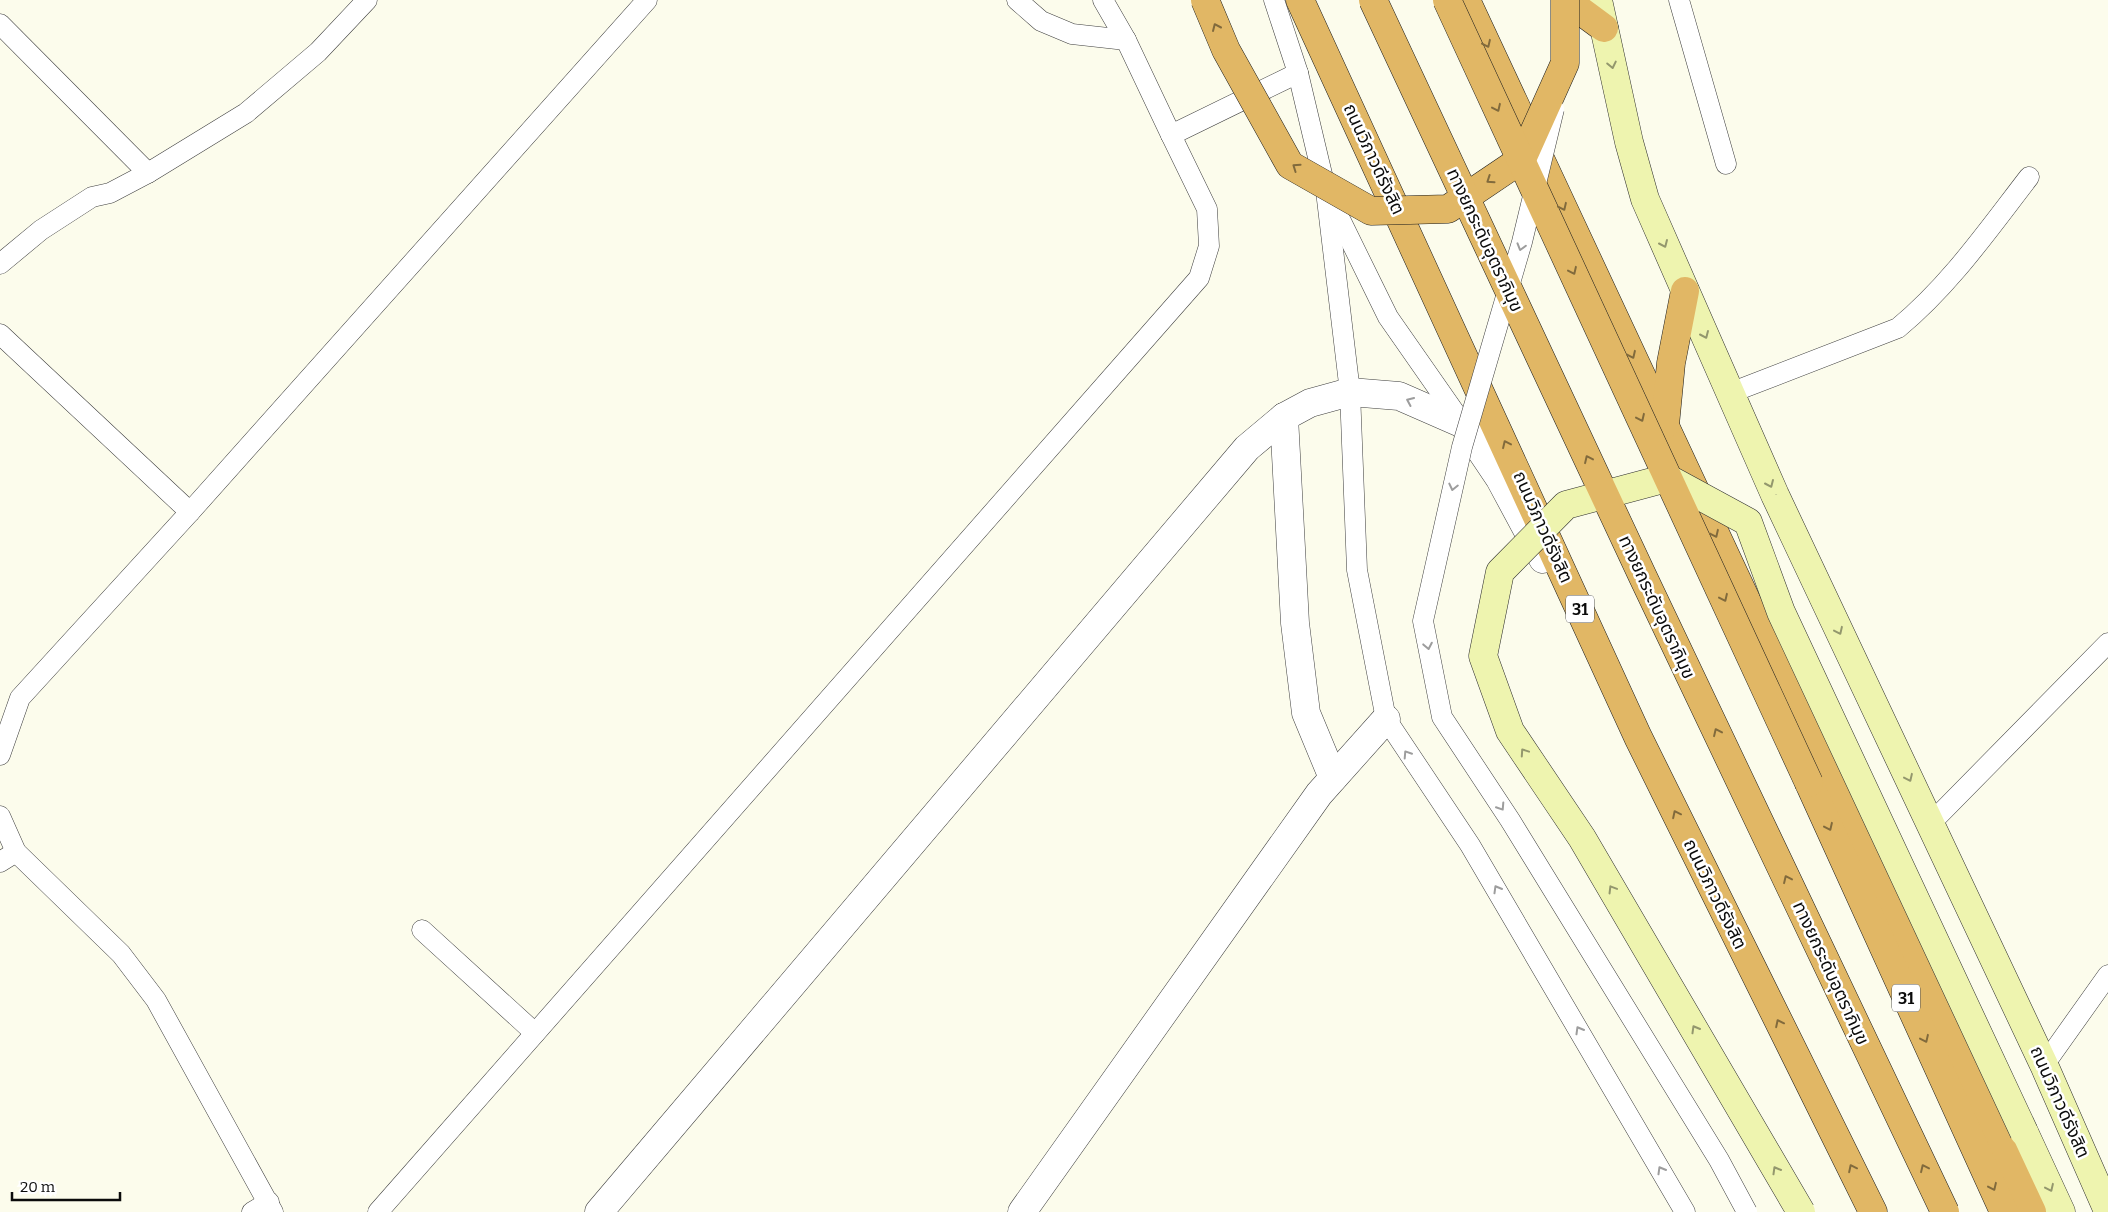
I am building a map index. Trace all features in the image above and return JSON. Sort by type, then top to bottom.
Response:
[{"type":"highway","points":[[1204,0],[1226,50],[1290,165],[1371,210],[1448,209],[1522,158],[1565,63],[1566,0]]},
{"type":"highway","name":"ถนนวิภาวดีรังสิต","points":[[1300,0],[1531,500],[1638,737],[1873,1212]]},
{"type":"highway","name":"ทางยกระดับอุตราภิมุข","points":[[1373,0],[1643,577],[1945,1212]]},
{"type":"highway","name":"31","points":[[1447,0],[1704,554],[2004,1212]]},
{"type":"highway","name":"31","points":[[1466,0],[2032,1212]]},
{"type":"highway","points":[[1566,0],[1604,28]]},
{"type":"highway","points":[[1664,425],[1671,363],[1685,291]]},
{"type":"main road","name":"ถนนวิภาวดีรังสิต","points":[[1598,0],[1628,142],[1645,199],[1775,495],[2044,1066],[2108,1211]]},
{"type":"main road","points":[[1801,1212],[1582,838],[1510,730],[1483,656],[1500,572],[1566,505],[1667,478],[1748,522],[1781,612],[2061,1212]]},
{"type":"street","points":[[599,1212],[1247,448],[1284,417],[1310,403],[1350,392],[1399,396],[1463,424],[1500,479],[1638,737]]},
{"type":"street","points":[[1284,417],[1295,623],[1306,713],[1333,778]]},
{"type":"street","points":[[1022,1212],[1318,794],[1386,719]]},
{"type":"lane","points":[[0,264],[41,230],[92,196],[110,192],[148,174],[246,114],[318,52],[366,0]]},
{"type":"lane","points":[[0,755],[20,698],[190,512],[648,0]]},
{"type":"lane","points":[[1017,0],[1042,21],[1072,34],[1126,40]]},
{"type":"lane","points":[[378,1212],[1198,278],[1209,246],[1208,209],[1126,40],[1103,0]]},
{"type":"lane","points":[[1274,0],[1298,73],[1326,191],[1350,392],[1357,570],[1386,719],[1470,845],[1685,1212]]},
{"type":"lane","points":[[1679,0],[1726,164]]},
{"type":"lane","points":[[0,24],[148,174]]},
{"type":"lane","points":[[1565,63],[1522,242],[1462,447],[1422,621],[1442,717],[1515,828],[1719,1160],[1747,1212]]},
{"type":"lane","points":[[1172,135],[1298,73]]},
{"type":"lane","points":[[1730,393],[1898,328],[1920,310],[1956,271],[2029,177]]},
{"type":"lane","points":[[1326,191],[1388,317],[1463,424]]},
{"type":"lane","points":[[0,334],[190,512]]},
{"type":"lane","points":[[1930,824],[2108,643]]},
{"type":"lane","points":[[0,816],[8,857],[121,954],[156,1000],[265,1209]]},
{"type":"lane","points":[[422,930],[535,1033]]},
{"type":"lane","points":[[2044,1066],[2108,975]]}]
